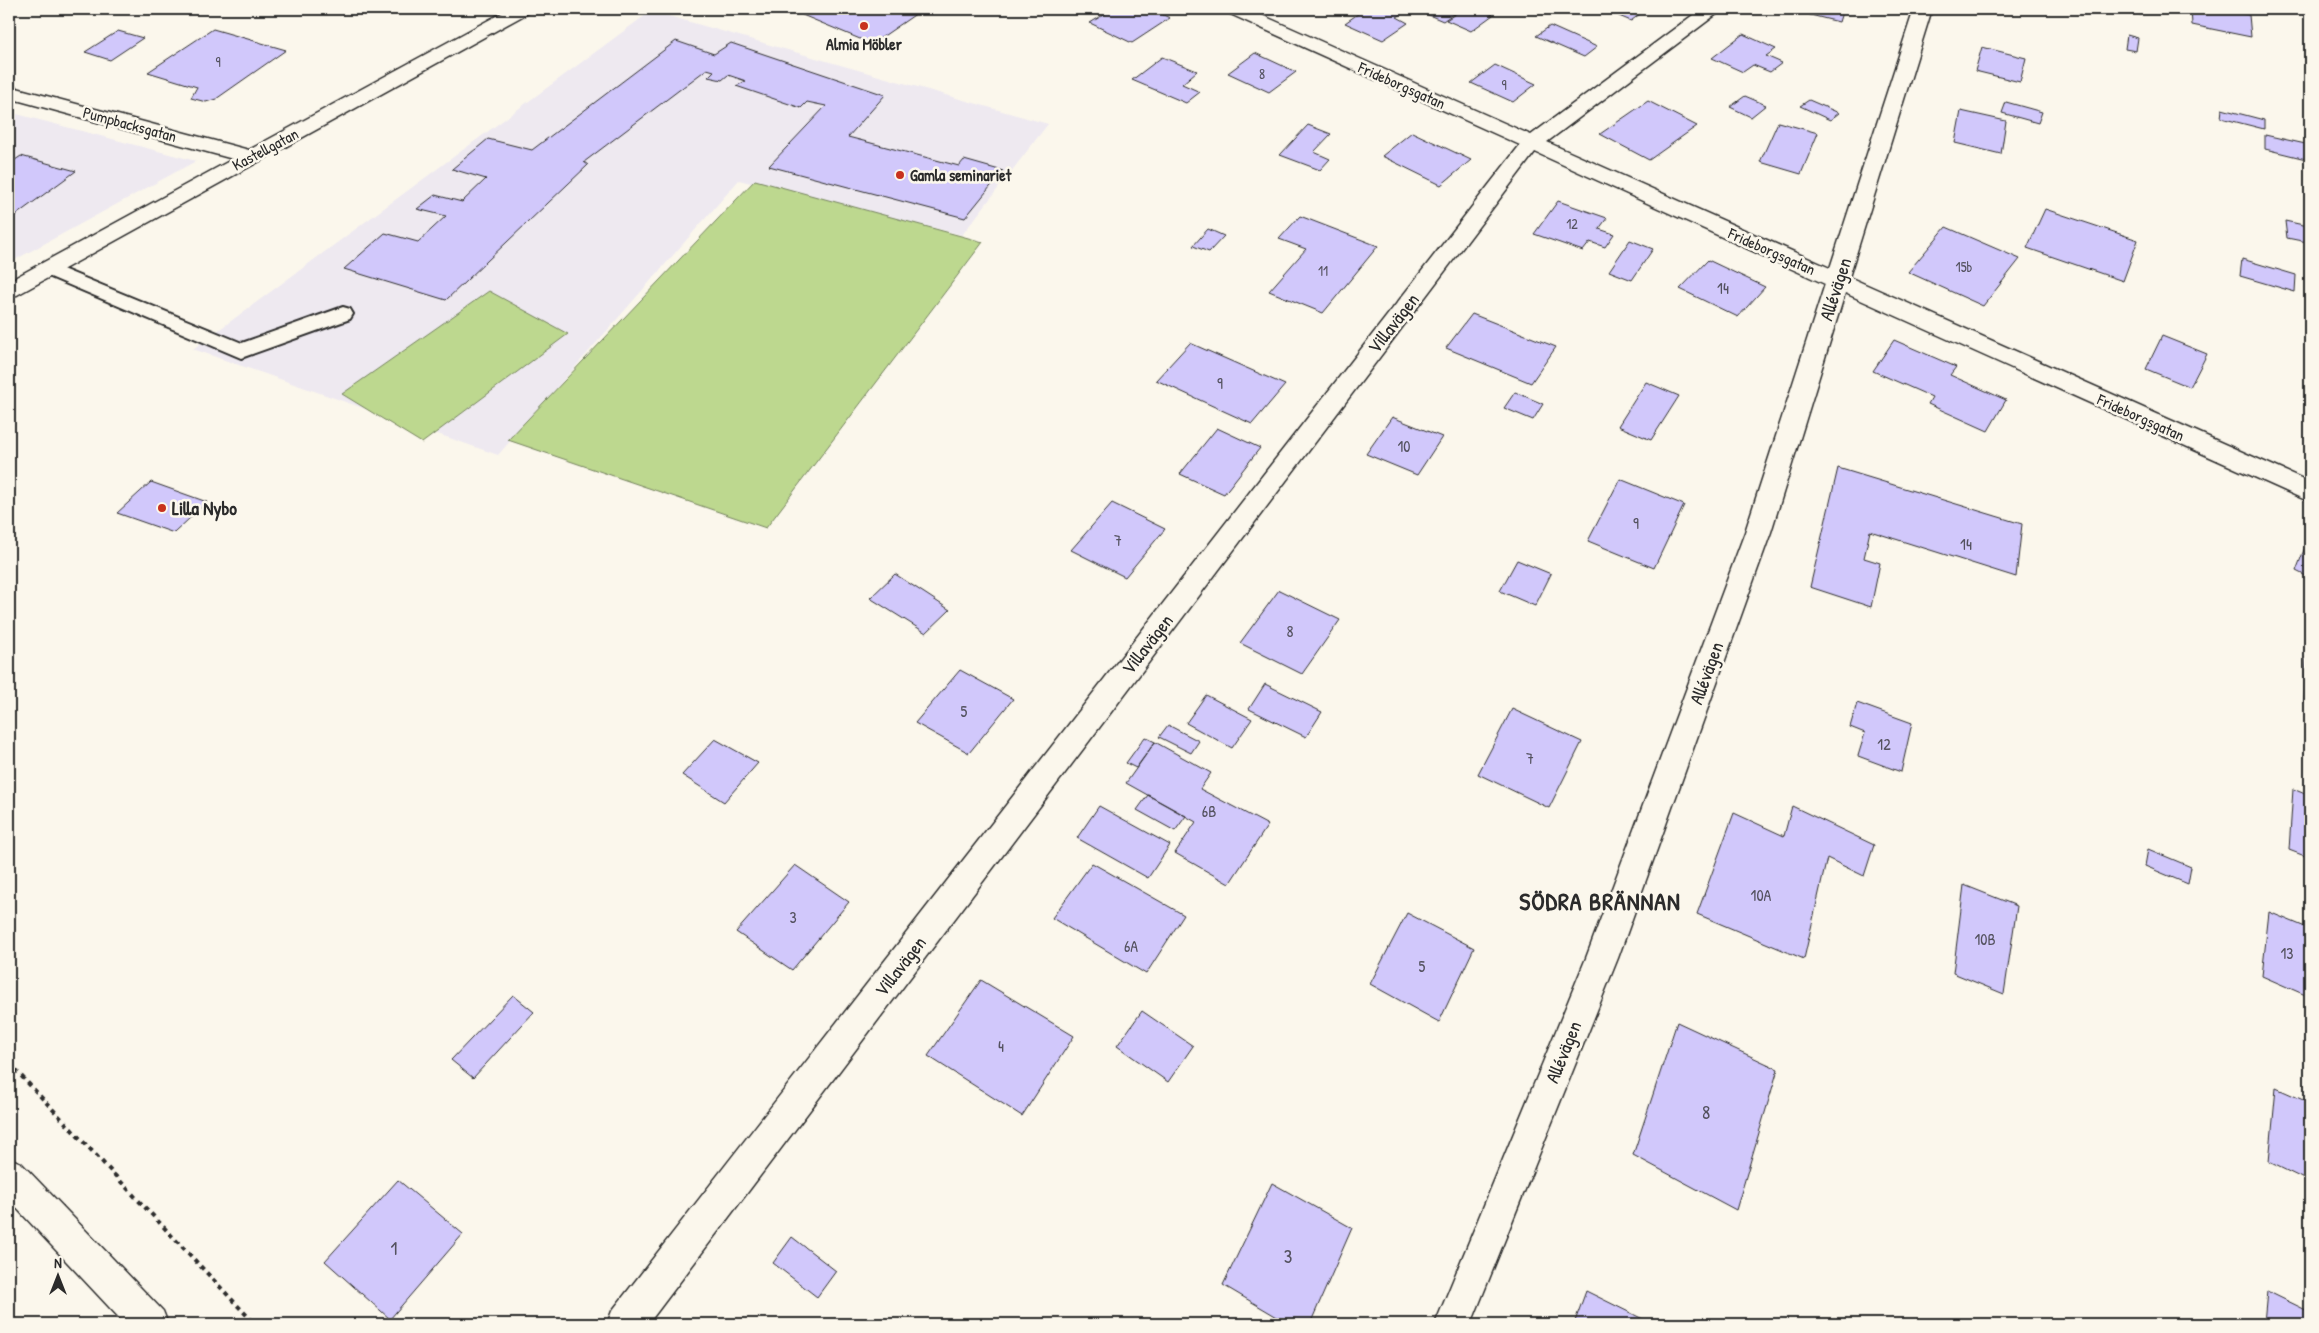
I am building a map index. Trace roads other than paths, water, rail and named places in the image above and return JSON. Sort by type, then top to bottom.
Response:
[{"type":"street","name":"Kastellgatan","points":[[9,290],[522,9]]},
{"type":"street","name":"Frideborgsgatan","points":[[1234,9],[2310,493]]},
{"type":"street","name":"Villavägen","points":[[625,1324],[1531,144],[1712,9]]},
{"type":"street","name":"Allévägen","points":[[1453,1324],[1612,930],[1758,532],[1923,9]]},
{"type":"street","name":"Pumpbacksgatan","points":[[9,92],[252,157]]},
{"type":"street","points":[[9,1175],[150,1324]]},
{"type":"lane","points":[[48,269],[241,351],[343,314]]},
{"type":"place","name":"Almia Möbler","points":[[864,26]]},
{"type":"place","name":"Gamla seminariet","points":[[900,175]]},
{"type":"place","name":"Lilla Nybo","points":[[162,508]]},
{"type":"district","name":"SÖDRA BRÄNNAN","points":[[1600,901]]}]
